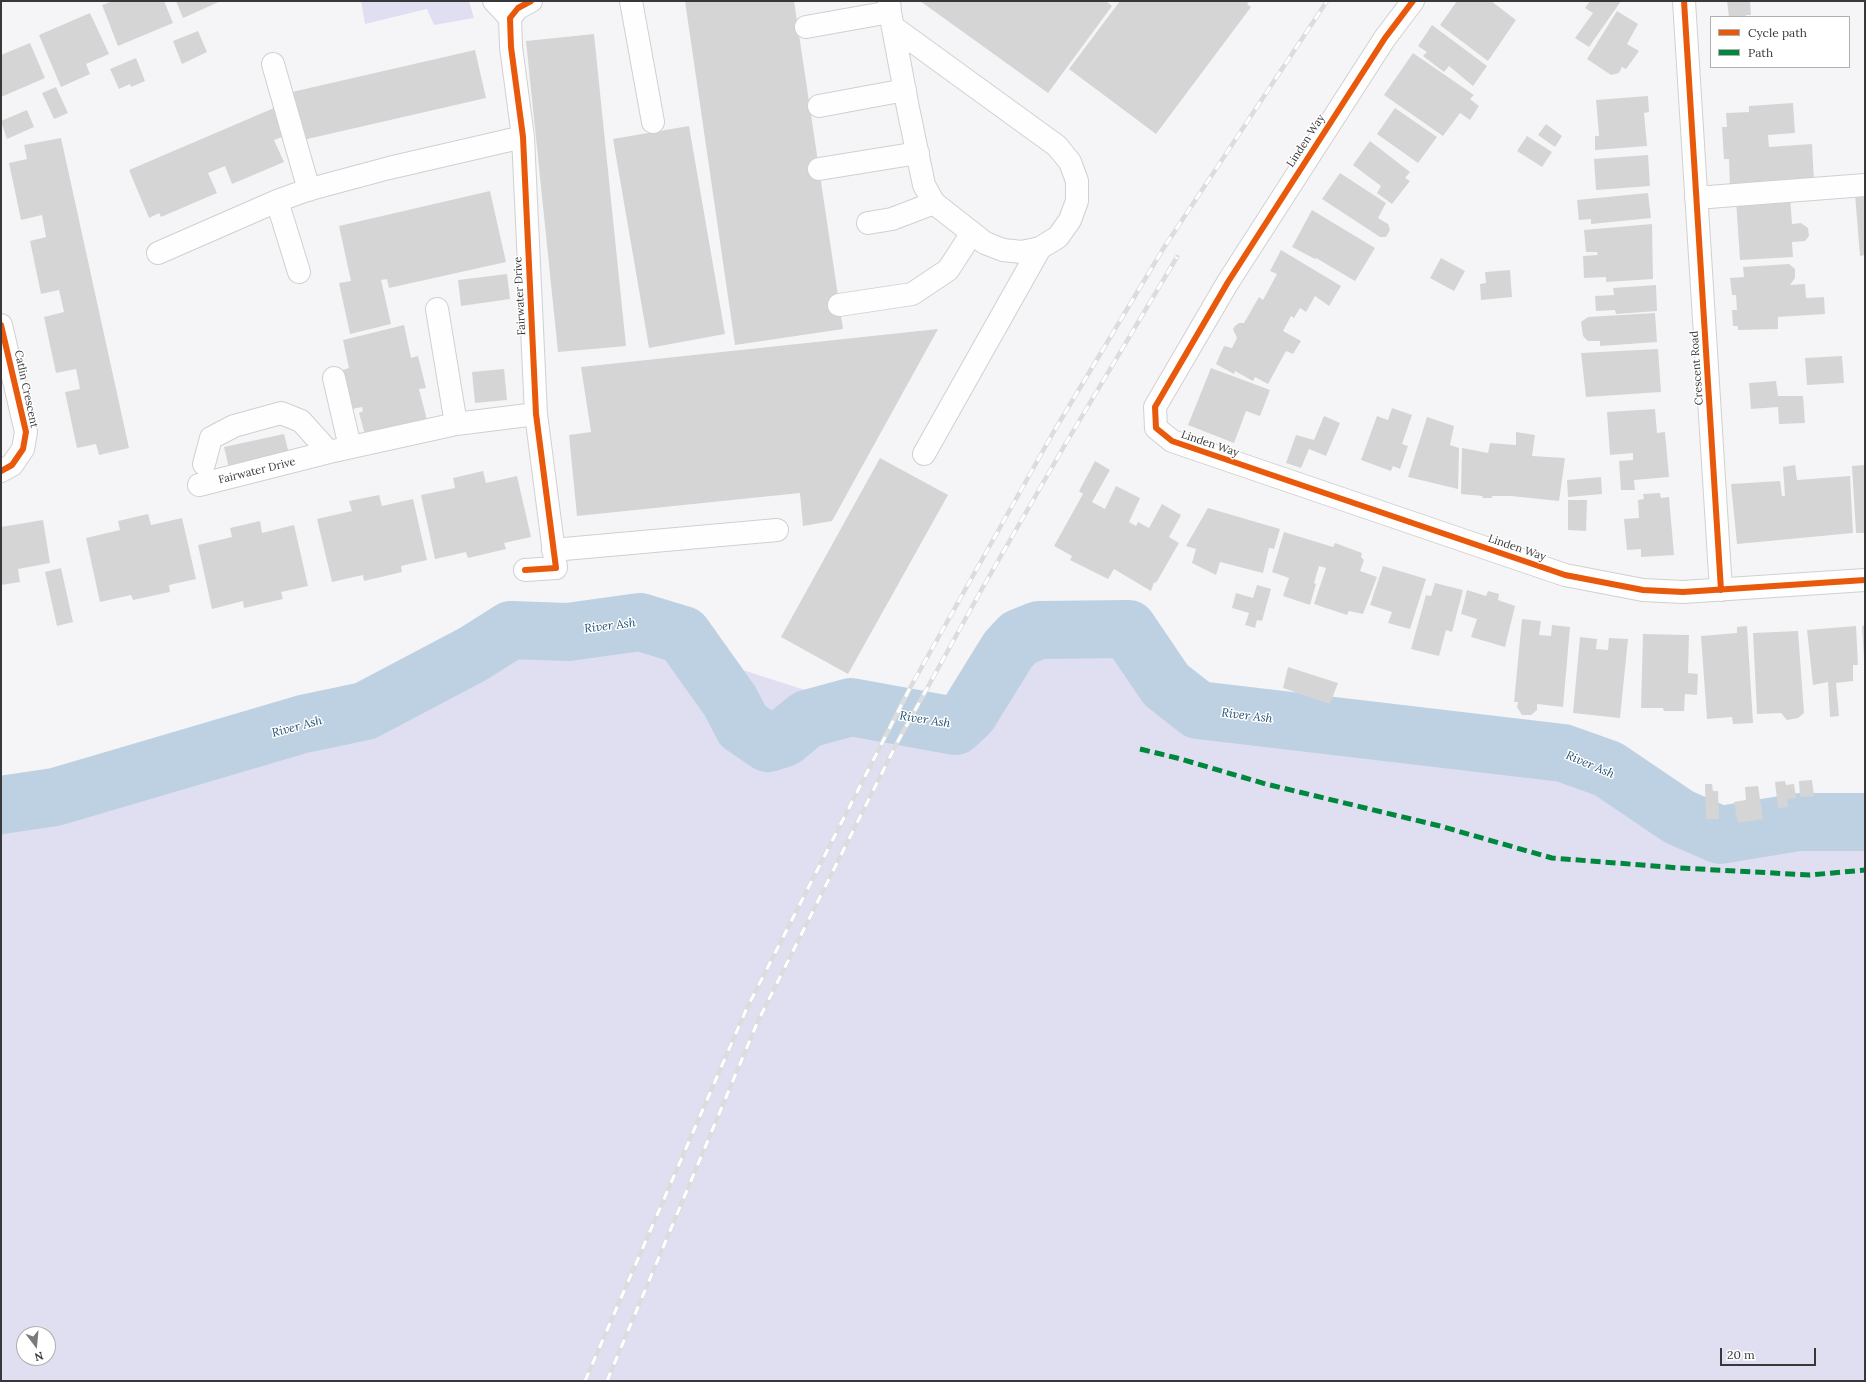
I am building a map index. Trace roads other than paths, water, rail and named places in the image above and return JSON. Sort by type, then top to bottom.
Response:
[{"type":"street","points":[[494,1],[510,18],[518,8],[531,1]]},
{"type":"street","points":[[632,1],[653,122]]},
{"type":"street","name":"Linden Way","points":[[1413,1],[1385,38],[1228,282],[1155,407],[1156,428],[1172,441],[1565,575],[1643,590],[1683,592],[1721,590]]},
{"type":"street","name":"Crescent Road","points":[[1684,1],[1721,590]]},
{"type":"street","points":[[806,27],[891,13],[1057,146],[1070,162],[1077,181],[1077,201],[1070,220],[1058,237],[1040,248],[1022,252],[1003,250],[985,243],[934,203],[924,185],[904,90],[891,13]]},
{"type":"street","name":"Fairwater Drive","points":[[510,18],[511,47],[523,137],[536,414],[556,568],[525,570]]},
{"type":"street","points":[[273,64],[309,190]]},
{"type":"street","points":[[819,106],[904,90]]},
{"type":"street","points":[[158,253],[277,201],[309,190],[389,168],[523,137]]},
{"type":"street","points":[[819,169],[918,153]]},
{"type":"street","points":[[1696,198],[1865,185]]},
{"type":"street","points":[[277,201],[299,272]]},
{"type":"street","points":[[868,224],[892,219],[934,203]]},
{"type":"street","points":[[839,305],[912,294],[948,270],[972,233]]},
{"type":"street","points":[[924,454],[1040,248]]},
{"type":"street","points":[[437,309],[456,424]]},
{"type":"street","name":"Catlin Crescent","points":[[1,325],[26,432],[23,449],[12,465],[1,471]]},
{"type":"street","points":[[334,378],[350,447]]},
{"type":"street","points":[[204,464],[211,438],[234,426],[281,413],[301,422],[329,452]]},
{"type":"street","name":"Fairwater Drive","points":[[199,485],[350,447],[456,424],[536,414]]},
{"type":"street","points":[[553,550],[777,530]]},
{"type":"street","points":[[1721,590],[1865,580]]},
{"type":"waterway","name":"River Ash","points":[[1,805],[55,797],[303,724],[365,711],[473,654],[511,630],[568,632],[640,622],[683,635],[730,701],[743,726],[768,743],[784,738],[807,719],[851,707],[955,726],[969,713],[1008,650],[1019,638],[1039,630],[1128,629],[1166,685],[1198,710],[1563,753],[1608,769],[1679,817],[1720,835],[1799,822],[1865,822]]},
{"type":"railway","points":[[585,1381],[746,1010],[910,688],[1053,433],[1163,249],[1327,1]]},
{"type":"railway","points":[[607,1381],[758,1021],[898,741],[983,587],[1066,443],[1177,257]]}]
